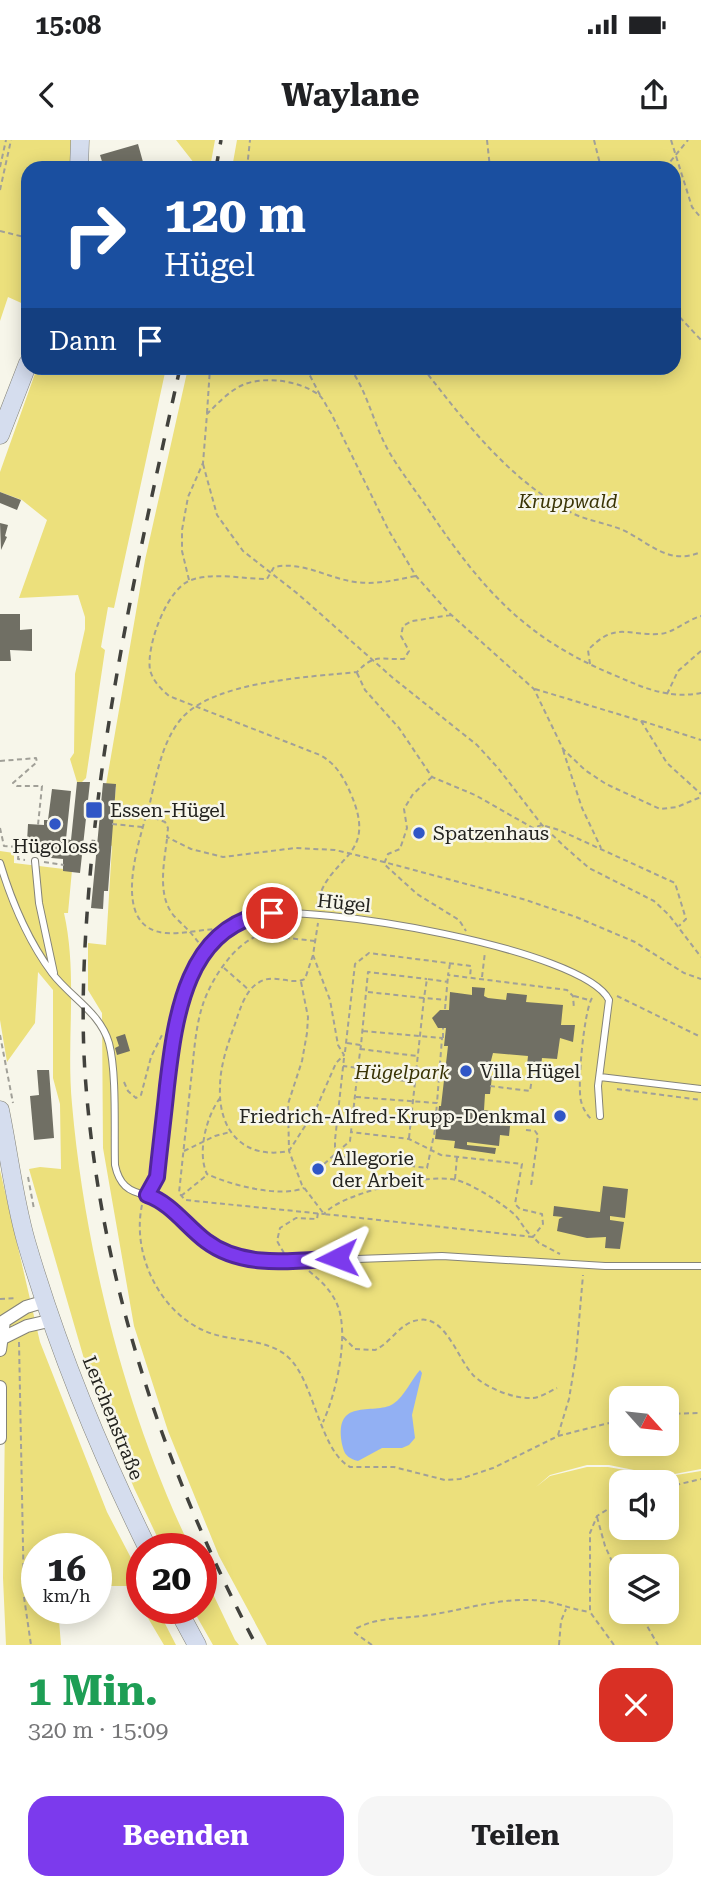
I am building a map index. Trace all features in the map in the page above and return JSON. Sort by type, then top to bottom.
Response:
[{"type":"main road","points":[[79,161],[80,140]]},
{"type":"main road","points":[[0,435],[23,375]]},
{"type":"main road","name":"Lerchenstraße","points":[[7,1106],[26,1239],[90,1424],[141,1533]]},
{"type":"main road","points":[[186,1624],[197,1645]]},
{"type":"street","points":[[0,1350],[4,1321],[26,1307],[46,1301]]},
{"type":"street","points":[[1,1339],[27,1326],[53,1320]]},
{"type":"street","points":[[0,1387],[0,1438]]},
{"type":"lane","points":[[35,861],[39,903],[54,975]]},
{"type":"lane","points":[[0,863],[20,921],[54,975],[102,1026],[109,1043],[117,1174],[121,1182],[130,1190],[164,1203],[206,1241],[226,1253],[247,1259],[294,1261],[442,1256],[584,1265],[701,1266]]},
{"type":"lane","name":"Hügel","points":[[147,1195],[157,1177],[174,1030],[188,980],[206,952],[229,928],[256,915],[317,915],[466,939],[542,960],[603,989]]},
{"type":"lane","points":[[597,1118],[609,1000],[603,989]]},
{"type":"lane","points":[[600,1077],[701,1089]]},
{"type":"path","points":[[0,167],[6,140]]},
{"type":"path","points":[[0,190],[11,140]]},
{"type":"path","points":[[248,161],[250,140]]},
{"type":"path","points":[[487,140],[489,161]]},
{"type":"path","points":[[594,140],[599,161]]},
{"type":"path","points":[[671,140],[677,161]]},
{"type":"path","points":[[671,161],[688,140]]},
{"type":"path","points":[[681,174],[692,207],[701,218]]},
{"type":"path","points":[[0,231],[21,236]]},
{"type":"path","points":[[681,319],[701,340]]},
{"type":"path","points":[[189,580],[182,551],[182,530],[188,497],[202,463],[210,375]]},
{"type":"path","points":[[310,375],[389,531],[416,576],[451,615],[534,689],[563,749],[569,775],[600,848]]},
{"type":"path","points":[[356,375],[387,448],[466,566],[505,607],[565,653],[590,665],[667,695],[701,693]]},
{"type":"path","points":[[429,375],[497,457],[541,495],[580,517],[623,531],[666,555],[683,557],[701,552]]},
{"type":"path","points":[[207,415],[227,395],[256,382],[286,382],[320,396]]},
{"type":"path","points":[[202,463],[211,497],[223,526],[236,544],[477,745],[542,825],[589,868],[654,901],[679,926],[701,957]]},
{"type":"path","points":[[301,981],[307,975],[313,955],[318,902],[324,886],[359,841],[359,821],[353,798],[334,765],[324,757],[193,707],[162,690],[153,678],[150,663],[155,635],[175,593],[189,580],[229,577],[264,579],[274,567],[294,565],[337,578],[370,583],[416,576]]},
{"type":"path","points":[[229,928],[167,933],[153,931],[136,913],[132,900],[132,878],[147,815],[168,740],[181,720],[193,707],[229,693],[274,681],[357,672],[372,659],[408,657],[409,650],[401,636],[403,626],[412,621],[451,615]]},
{"type":"path","points":[[590,665],[588,650],[602,635],[624,631],[663,634],[701,616]]},
{"type":"path","points":[[667,695],[678,671],[701,651]]},
{"type":"path","points":[[357,672],[365,690],[399,727],[432,777],[475,795],[533,828],[542,825],[600,848],[675,883],[686,919],[679,926]]},
{"type":"path","points":[[534,689],[701,740]]},
{"type":"path","points":[[563,749],[585,770],[606,784],[660,810],[677,807],[701,795],[667,763],[640,721]]},
{"type":"path","points":[[0,761],[36,758],[37,762],[13,783],[17,786],[41,786],[38,825]]},
{"type":"path","points":[[384,864],[388,853],[400,849],[407,828],[404,815],[407,803],[432,777]]},
{"type":"path","points":[[147,815],[165,822],[169,828],[163,874],[166,901],[172,914],[191,932],[206,952]]},
{"type":"path","points":[[112,824],[144,827]]},
{"type":"path","points":[[0,828],[4,846],[19,847],[18,859],[64,865]]},
{"type":"path","points":[[167,837],[191,849],[223,857],[295,848],[351,854],[526,900],[576,917],[635,942],[684,973],[701,979]]},
{"type":"path","points":[[384,864],[417,894],[463,924],[466,939]]},
{"type":"path","points":[[316,941],[260,935],[245,944],[223,968],[202,1007],[183,1152],[181,1196],[185,1200],[533,1237]]},
{"type":"path","points":[[435,1130],[427,1167],[348,1159],[335,1147],[355,964],[369,953],[471,965],[470,977]]},
{"type":"path","points":[[313,955],[330,1000],[338,1045],[344,1055]]},
{"type":"path","points":[[482,978],[484,958]]},
{"type":"path","points":[[445,1009],[450,963]]},
{"type":"path","points":[[223,968],[249,991]]},
{"type":"path","points":[[324,1164],[348,1146],[368,972],[448,982]]},
{"type":"path","points":[[449,975],[567,990],[573,996],[590,1000]]},
{"type":"path","points":[[289,1151],[259,1154],[236,1140],[220,1097],[221,1075],[230,1037],[249,991],[259,982],[270,978],[301,981]]},
{"type":"path","points":[[409,1139],[427,979]]},
{"type":"path","points":[[301,981],[307,1033],[302,1060],[288,1104],[289,1151],[295,1173],[324,1214]]},
{"type":"path","points":[[597,1118],[587,1116],[581,1102],[579,1084],[590,1000],[603,989],[701,1037]]},
{"type":"path","points":[[366,991],[446,1000]]},
{"type":"path","points":[[573,996],[574,1009]]},
{"type":"path","points":[[436,1115],[443,1028]]},
{"type":"path","points":[[121,1076],[131,1094],[136,1098],[141,1095],[155,1046],[165,1032],[174,1030]]},
{"type":"path","points":[[362,1031],[442,1038]]},
{"type":"path","points":[[0,1035],[7,1106]]},
{"type":"path","points":[[346,1043],[418,1056]]},
{"type":"path","points":[[289,1151],[310,1119],[336,1063],[344,1055]]},
{"type":"path","points":[[343,1066],[358,1068]]},
{"type":"path","points":[[490,1086],[530,1091],[534,1066]]},
{"type":"path","points":[[358,1074],[415,1082]]},
{"type":"path","points":[[613,1088],[701,1100]]},
{"type":"path","points":[[220,1097],[208,1121],[202,1160],[207,1174],[242,1187],[288,1191],[304,1188]]},
{"type":"path","points":[[355,1097],[437,1104]]},
{"type":"path","points":[[526,1130],[535,1131],[538,1135],[531,1186]]},
{"type":"path","points":[[183,1152],[232,1132]]},
{"type":"path","points":[[351,1132],[409,1139],[440,1156],[522,1164],[516,1206]]},
{"type":"path","points":[[455,1180],[457,1157]]},
{"type":"path","points":[[26,1169],[34,1209]]},
{"type":"path","points":[[181,1196],[207,1174]]},
{"type":"path","points":[[324,1214],[330,1206],[365,1191],[414,1182],[455,1180],[506,1208],[538,1243],[556,1249],[569,1263]]},
{"type":"path","points":[[147,1195],[140,1215],[140,1237],[147,1266],[166,1301],[186,1321],[206,1332],[260,1344],[284,1353],[299,1370],[336,1455],[350,1468],[394,1466],[445,1480],[460,1479],[493,1468],[558,1436],[609,1423]]},
{"type":"path","points":[[506,1208],[516,1206],[542,1214],[543,1224],[533,1237]]},
{"type":"path","points":[[318,1213],[317,1219],[296,1218],[280,1228],[277,1234],[279,1247],[323,1282],[338,1305],[342,1336],[333,1392],[323,1423]]},
{"type":"path","points":[[558,1436],[569,1399],[576,1356],[584,1265]]},
{"type":"path","points":[[0,1299],[25,1297]]},
{"type":"path","points":[[342,1336],[355,1349],[375,1350],[388,1342],[404,1326],[426,1320],[443,1331],[469,1370],[488,1386],[533,1398],[557,1388]]},
{"type":"path","points":[[27,1326],[19,1342],[24,1597],[31,1645]]},
{"type":"path","points":[[679,1414],[701,1413]]},
{"type":"path","points":[[679,1484],[701,1479]]},
{"type":"path","points":[[609,1508],[597,1516],[590,1533],[590,1612],[614,1645]]},
{"type":"path","points":[[597,1516],[609,1554]]},
{"type":"path","points":[[372,1645],[355,1633],[357,1628],[383,1618],[427,1616],[514,1599],[545,1601],[566,1609],[590,1612]]},
{"type":"path","points":[[559,1645],[561,1621],[566,1609]]},
{"type":"path","points":[[646,1624],[658,1645]]},
{"type":"green space","points":[[0,140],[72,140],[70,161],[21,161],[21,303],[8,297],[0,321]]},
{"type":"green space","points":[[176,140],[215,140],[211,161],[192,161]]},
{"type":"green space","name":"Hügelpark","points":[[237,140],[701,140],[701,1469],[679,1473],[679,1470],[634,1470],[609,1465],[587,1465],[550,1475],[536,1487],[550,1476],[587,1467],[625,1470],[609,1470],[609,1540],[679,1540],[679,1475],[701,1471],[701,1645],[267,1645],[219,1556],[217,1533],[210,1533],[168,1431],[134,1326],[103,1148],[102,1013],[88,990],[88,943],[106,945],[110,845],[116,787],[106,785],[145,560],[186,375],[681,375],[681,161],[233,161]]},
{"type":"green space","points":[[35,375],[164,375],[114,608],[108,607],[101,647],[105,650],[86,778],[82,782],[77,782],[70,759],[74,753],[75,674],[85,617],[78,595],[19,598],[47,520],[22,500],[0,492],[0,472]]},
{"type":"green space","points":[[0,851],[14,853],[14,863],[72,870],[68,913],[64,913],[70,960],[72,1104],[87,1217],[98,1274],[128,1388],[184,1533],[155,1533],[134,1488],[89,1376],[29,1169],[61,1169],[60,1104],[53,1078],[53,990],[38,972],[35,1023],[7,1062],[0,1020]]},
{"type":"green space","points":[[0,1170],[40,1342],[107,1512],[126,1548],[126,1586],[112,1586],[112,1533],[21,1533],[21,1624],[59,1624],[61,1645],[6,1645],[3,1578],[5,1418],[0,1417]]},
{"type":"green space","points":[[217,1602],[239,1645],[213,1645],[201,1624],[217,1624]]},
{"type":"green space","points":[[152,1624],[165,1624],[176,1645],[164,1645]]},
{"type":"water","points":[[420,1370],[422,1373],[412,1415],[415,1438],[402,1448],[382,1448],[358,1461],[348,1457],[343,1448],[343,1420],[356,1411],[393,1404]]},
{"type":"building","points":[[138,144],[143,161],[102,161],[100,155]]},
{"type":"building","points":[[0,492],[21,500],[17,510],[0,503]]},
{"type":"building","points":[[0,523],[8,525],[7,537],[1,550]]},
{"type":"building","points":[[0,614],[20,614],[20,630],[32,629],[32,651],[10,650],[11,661],[0,661]]},
{"type":"building","points":[[77,782],[90,782],[80,873],[63,871],[63,859],[40,857],[42,844],[38,843],[38,848],[34,847],[34,843],[27,842],[28,824],[44,825],[44,820],[48,820],[52,789],[71,791],[66,839],[71,840]]},
{"type":"building","points":[[103,783],[116,784],[108,891],[104,891],[103,909],[91,908]]},
{"type":"building","name":"Villa Hügel","points":[[472,987],[485,988],[484,996],[488,998],[506,1000],[507,993],[527,995],[526,1002],[563,1005],[561,1025],[575,1025],[573,1042],[560,1038],[557,1059],[542,1058],[541,1067],[527,1065],[528,1056],[493,1053],[487,1076],[492,1076],[490,1094],[485,1094],[484,1110],[503,1113],[501,1125],[510,1126],[509,1136],[500,1135],[499,1146],[467,1142],[467,1145],[496,1148],[495,1154],[454,1148],[455,1141],[435,1139],[436,1130],[427,1122],[430,1117],[438,1115],[441,1106],[448,1046],[444,1046],[446,1028],[438,1028],[432,1018],[440,1010],[449,1010],[450,992],[472,995]]},
{"type":"building","points":[[125,1034],[130,1051],[117,1055],[115,1048],[119,1046],[116,1037]]},
{"type":"building","points":[[37,1070],[49,1070],[54,1138],[34,1140],[30,1096],[39,1095]]},
{"type":"building","points":[[603,1186],[628,1189],[625,1218],[610,1216],[610,1220],[624,1222],[620,1249],[605,1248],[606,1237],[587,1238],[557,1231],[559,1219],[563,1217],[553,1216],[554,1206],[600,1212]]},
{"type":"railway","points":[[217,161],[221,140]]},
{"type":"railway","points":[[178,375],[126,626],[95,822],[83,1004],[85,1073],[104,1223],[140,1368],[192,1509],[256,1645]]},
{"type":"place","name":"Essen-Hügel","points":[[94,810]]},
{"type":"place","name":"Hügoloss","points":[[55,824]]},
{"type":"place","name":"Spatzenhaus","points":[[419,833]]},
{"type":"place","name":"Villa Hügel","points":[[466,1071]]},
{"type":"place","name":"Friedrich-Alfred-Krupp-Denkmal","points":[[560,1116]]},
{"type":"place","name":"Allegorie der Arbeit","points":[[318,1169]]},
{"type":"route","points":[[272,913],[242,919],[229,928],[206,952],[188,980],[174,1030],[157,1177],[147,1195],[164,1203],[206,1241],[226,1253],[272,1262],[337,1258]]},
{"type":"park label","name":"Kruppwald","points":[[568,501]]}]
